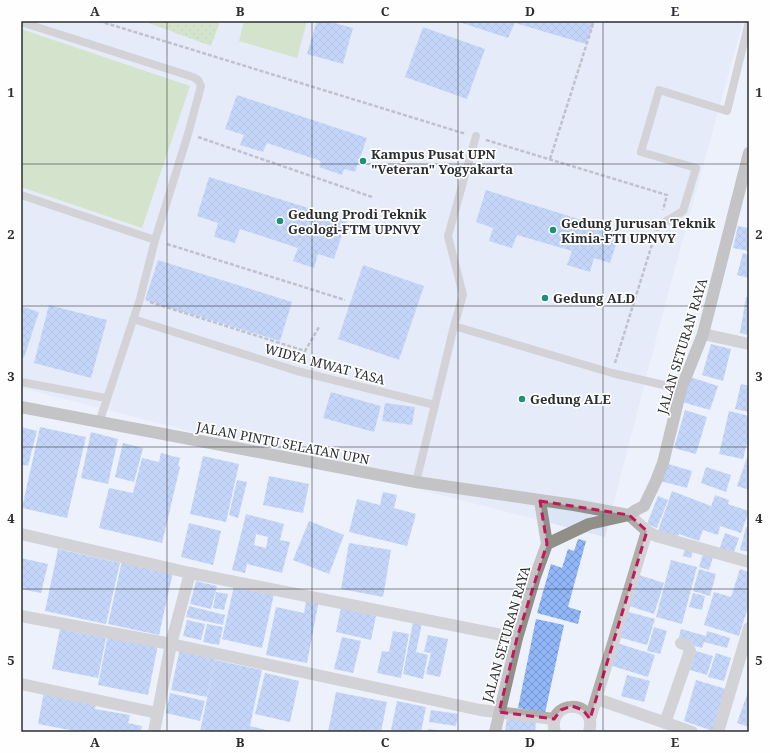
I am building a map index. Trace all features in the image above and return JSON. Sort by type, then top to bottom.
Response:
[{"type":"main road","name":"JALAN SETURAN RAYA","points":[[547,544],[589,524],[629,515],[644,506],[663,462],[681,389],[703,334],[749,153]]},
{"type":"main road","name":"JALAN PINTU SELATAN UPN","points":[[21,407],[416,482],[540,501]]},
{"type":"main road","name":"JALAN SETURAN RAYA","points":[[495,732],[517,638],[535,577],[547,544],[540,501]]},
{"type":"main road","points":[[540,501],[629,515]]},
{"type":"street","points":[[703,334],[749,344]]},
{"type":"street","points":[[629,515],[647,531],[656,536],[749,562]]},
{"type":"street","points":[[589,732],[590,719],[647,531]]},
{"type":"street","points":[[21,534],[190,573],[517,638]]},
{"type":"street","points":[[154,732],[171,644],[190,573]]},
{"type":"street","points":[[21,616],[171,644],[473,708],[554,719]]},
{"type":"street","points":[[718,732],[749,628]]},
{"type":"street","points":[[665,723],[690,651],[687,645],[681,643]]},
{"type":"street","points":[[21,684],[157,713]]},
{"type":"street","points":[[597,699],[692,732]]},
{"type":"street","points":[[555,732],[553,725],[554,719],[561,710],[572,706],[583,710],[590,719]]},
{"type":"lane","points":[[21,22],[198,80],[200,86],[200,92],[155,240],[140,299],[106,398],[99,423]]},
{"type":"lane","points":[[657,227],[683,211],[696,168],[641,152],[659,90],[727,111],[749,22]]},
{"type":"lane","points":[[416,482],[463,295],[448,236],[476,136]]},
{"type":"lane","points":[[21,195],[155,240]]},
{"type":"lane","name":"WIDYA MWAT YASA","points":[[133,319],[297,371],[435,404]]},
{"type":"lane","points":[[454,326],[612,373],[681,389]]},
{"type":"lane","points":[[21,382],[106,398]]},
{"type":"path","points":[[99,21],[667,195],[612,373]]},
{"type":"path","points":[[550,159],[594,21]]},
{"type":"path","points":[[188,134],[372,197]]},
{"type":"path","points":[[155,240],[345,300]]},
{"type":"path","points":[[140,299],[305,350],[319,327]]},
{"type":"highlighted area","points":[[540,501],[629,515],[647,531],[590,719],[583,710],[572,706],[561,710],[554,719],[499,712],[517,638],[547,544]]},
{"type":"shaded area","name":"Kampus Pusat UPN \"Veteran\" Yogyakarta","points":[[21,21],[743,21],[666,301],[605,537],[21,388]]},
{"type":"green space","points":[[143,21],[220,21],[211,46]]},
{"type":"green space","points":[[244,21],[307,21],[297,58],[239,41]]},
{"type":"green space","points":[[21,29],[190,86],[142,228],[21,187]]},
{"type":"building","points":[[317,21],[327,21],[353,28],[343,64],[307,54]]},
{"type":"building","points":[[456,21],[595,21],[586,44],[515,23],[508,38]]},
{"type":"building","points":[[423,27],[485,49],[467,99],[405,77]]},
{"type":"building","points":[[237,95],[367,138],[355,172],[344,169],[342,175],[319,167],[321,161],[267,143],[263,152],[240,145],[244,135],[225,129]]},
{"type":"building","name":"Gedung Prodi Teknik Geologi-FTM UPNVY","points":[[209,177],[347,220],[334,259],[318,254],[314,268],[293,261],[298,248],[240,229],[235,243],[214,237],[218,223],[197,216]]},
{"type":"building","name":"Gedung Jurusan Teknik Kimia-FTI UPNVY","points":[[486,190],[620,232],[610,263],[594,258],[590,272],[567,265],[572,251],[517,235],[512,248],[489,241],[493,228],[476,222]]},
{"type":"building","points":[[738,226],[749,228],[749,251],[733,248]]},
{"type":"building","points":[[743,253],[749,255],[749,278],[737,275]]},
{"type":"building","points":[[158,260],[292,302],[280,341],[145,300]]},
{"type":"building","points":[[363,265],[424,286],[399,360],[338,339]]},
{"type":"building","points":[[746,297],[749,298],[749,335],[740,333]]},
{"type":"building","points":[[49,305],[107,320],[91,378],[34,363]]},
{"type":"building","points":[[21,306],[39,312],[24,358],[21,356]]},
{"type":"building","points":[[711,344],[731,349],[723,381],[702,375]]},
{"type":"building","points":[[690,377],[718,386],[710,410],[682,402]]},
{"type":"building","points":[[741,384],[749,386],[749,412],[735,409]]},
{"type":"building","points":[[331,392],[381,406],[374,432],[323,418]]},
{"type":"building","points":[[385,403],[415,407],[412,425],[382,421]]},
{"type":"building","points":[[685,410],[707,417],[696,454],[674,448]]},
{"type":"building","points":[[729,411],[749,416],[749,435],[743,459],[719,454]]},
{"type":"building","points":[[21,427],[37,431],[28,466],[21,464]]},
{"type":"building","points":[[40,427],[86,437],[67,518],[22,508]]},
{"type":"building","points":[[91,432],[118,439],[108,484],[81,478]]},
{"type":"building","points":[[123,443],[143,448],[134,482],[115,477]]},
{"type":"building","points":[[749,452],[749,490],[737,486]]},
{"type":"building","points":[[161,453],[180,458],[178,466],[180,467],[162,543],[99,528],[109,488],[133,493],[142,458],[159,462]]},
{"type":"building","points":[[203,456],[239,464],[226,522],[190,514]]},
{"type":"building","points":[[665,463],[692,471],[687,488],[660,481]]},
{"type":"building","points":[[706,467],[731,475],[726,492],[701,483]]},
{"type":"building","points":[[269,476],[309,484],[303,513],[263,505]]},
{"type":"building","points":[[237,480],[247,482],[238,518],[229,515]]},
{"type":"building","points":[[672,491],[711,506],[707,518],[715,495],[729,500],[728,504],[749,511],[741,533],[720,526],[718,535],[703,530],[699,541],[679,534],[677,538],[658,531]]},
{"type":"building","points":[[383,492],[397,495],[394,508],[416,514],[407,546],[349,532],[357,499],[380,505]]},
{"type":"building","points":[[658,496],[668,500],[657,528],[647,524]]},
{"type":"building","points":[[246,514],[284,524],[280,540],[290,542],[282,573],[247,564],[245,573],[232,570]],"holes":[[[256,534],[268,537],[266,548],[254,545]]]},
{"type":"building","points":[[309,521],[344,535],[329,574],[293,560]]},
{"type":"building","points":[[189,523],[221,531],[213,565],[181,557]]},
{"type":"building","points":[[746,527],[749,527],[749,552],[740,550]]},
{"type":"building","points":[[725,533],[739,538],[733,555],[719,550]]},
{"type":"building","points":[[578,539],[586,541],[568,607],[581,611],[578,624],[537,613],[551,564],[562,568],[568,549],[574,551]]},
{"type":"building","points":[[349,543],[391,550],[383,597],[341,589]]},
{"type":"building","points":[[685,548],[693,550],[691,558],[683,556]]},
{"type":"building","points":[[58,549],[120,563],[106,624],[45,611]]},
{"type":"building","points":[[704,551],[714,554],[709,570],[699,567]]},
{"type":"building","points":[[21,558],[48,564],[41,593],[21,589]]},
{"type":"building","points":[[671,560],[697,567],[682,624],[656,617]]},
{"type":"building","points":[[122,561],[173,572],[159,635],[108,624]]},
{"type":"building","points":[[699,569],[716,574],[710,596],[693,591]]},
{"type":"building","points":[[740,569],[749,572],[749,604],[739,636],[704,625],[714,592],[731,597]]},
{"type":"building","points":[[639,575],[664,583],[654,614],[629,606]]},
{"type":"building","points":[[196,581],[217,586],[211,609],[190,604]]},
{"type":"building","points":[[234,586],[274,594],[262,648],[222,639]]},
{"type":"building","points":[[216,592],[228,594],[224,610],[213,608]]},
{"type":"building","points":[[693,593],[705,596],[702,610],[689,607]]},
{"type":"building","points":[[307,597],[319,600],[307,663],[266,655],[276,607],[304,613]]},
{"type":"building","points":[[189,606],[225,615],[223,625],[186,617]]},
{"type":"building","points":[[341,608],[376,616],[371,640],[336,632]]},
{"type":"building","points":[[625,611],[655,619],[647,645],[618,637]]},
{"type":"building","points":[[536,619],[564,625],[545,713],[518,708]]},
{"type":"building","points":[[187,620],[205,624],[201,640],[183,636]]},
{"type":"building","points":[[413,622],[422,623],[416,652],[428,655],[423,679],[403,674]]},
{"type":"building","points":[[207,624],[223,627],[219,645],[203,642]]},
{"type":"building","points":[[654,627],[667,631],[660,654],[647,651]]},
{"type":"building","points":[[60,629],[106,638],[98,678],[52,669]]},
{"type":"building","points":[[681,629],[706,636],[707,631],[730,638],[727,648],[704,642],[702,648],[678,641]]},
{"type":"building","points":[[393,631],[409,634],[401,678],[377,673],[382,651],[389,652]]},
{"type":"building","points":[[108,634],[158,645],[148,695],[98,685]]},
{"type":"building","points":[[428,635],[448,639],[440,677],[426,674],[431,653],[424,652]]},
{"type":"building","points":[[342,637],[361,641],[353,673],[334,669]]},
{"type":"building","points":[[617,643],[655,655],[648,677],[609,665]]},
{"type":"building","points":[[180,648],[216,655],[207,697],[171,690]]},
{"type":"building","points":[[696,651],[713,656],[707,675],[690,670]]},
{"type":"building","points":[[716,653],[731,658],[724,681],[708,677]]},
{"type":"building","points":[[215,660],[262,670],[250,726],[274,732],[200,732]]},
{"type":"building","points":[[265,673],[299,681],[290,722],[255,714]]},
{"type":"building","points":[[627,675],[650,681],[644,702],[621,696]]},
{"type":"building","points":[[696,680],[726,689],[713,731],[684,721]]},
{"type":"building","points":[[749,689],[749,727],[737,723]]},
{"type":"building","points":[[44,691],[97,700],[95,709],[130,715],[128,723],[142,726],[141,732],[75,732],[38,724]]},
{"type":"building","points":[[336,692],[387,702],[381,732],[328,732]]},
{"type":"building","points":[[170,693],[205,701],[200,721],[166,713]]},
{"type":"building","points":[[397,701],[426,707],[421,732],[391,730]]},
{"type":"building","points":[[431,710],[458,714],[456,726],[429,722]]},
{"type":"building","points":[[507,717],[536,722],[535,732],[505,732]]},
{"type":"building","points":[[428,729],[444,731],[444,732],[428,732]]},
{"type":"place","name":"Kampus Pusat UPN \"Veteran\" Yogyakarta","points":[[363,161]]},
{"type":"place","name":"Gedung Prodi Teknik Geologi-FTM UPNVY","points":[[280,221]]},
{"type":"place","name":"Gedung Jurusan Teknik Kimia-FTI UPNVY","points":[[553,230]]},
{"type":"place","name":"Gedung ALD","points":[[545,298]]},
{"type":"place","name":"Gedung ALE","points":[[522,399]]}]
